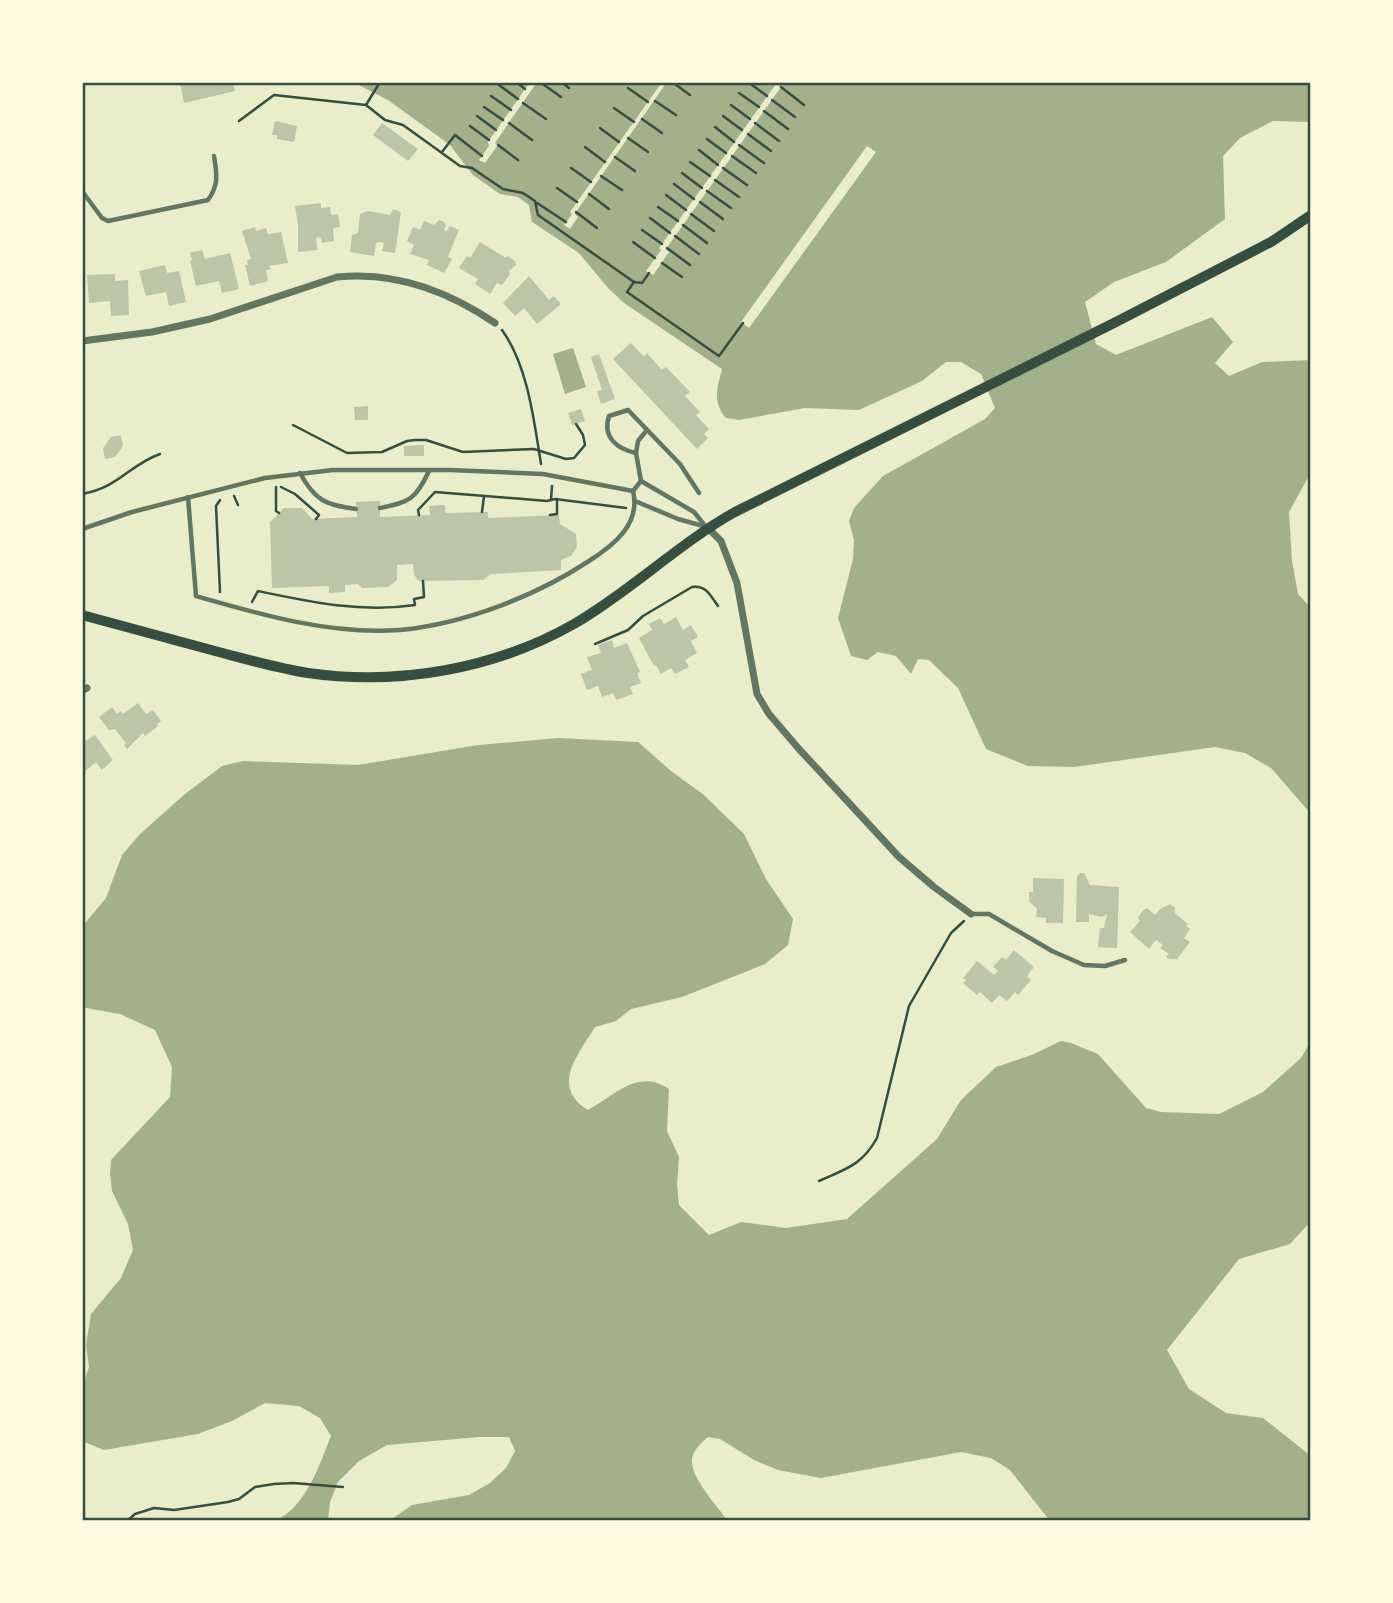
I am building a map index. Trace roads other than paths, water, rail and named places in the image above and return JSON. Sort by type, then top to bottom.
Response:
[{"type":"main road","points":[[82,615],[286,669],[343,677],[412,675],[490,659],[533,644],[573,625],[643,578],[707,527],[1271,243],[1311,215]]},
{"type":"street","points":[[82,341],[152,332],[210,319],[337,277],[358,275],[383,276],[428,288],[469,306],[495,323]]},
{"type":"street","points":[[707,527],[721,541],[737,583],[757,694],[769,714],[899,857],[971,914]]},
{"type":"lane","points":[[82,191],[102,218],[108,221],[208,200],[216,189],[218,175],[214,156]]},
{"type":"lane","points":[[636,453],[612,442],[606,425],[609,416],[628,410],[680,464],[699,493]]},
{"type":"lane","points":[[188,497],[196,596],[287,620],[327,627],[400,630],[431,625],[511,602],[548,586],[619,540],[629,523],[633,509],[633,491],[641,481],[636,453],[638,441],[647,430]]},
{"type":"lane","points":[[82,529],[188,497],[265,478],[333,470],[543,474],[633,491]]},
{"type":"lane","points":[[380,508],[403,503],[413,497],[420,491],[429,471]]},
{"type":"lane","points":[[300,474],[310,491],[324,502],[356,509]]},
{"type":"lane","points":[[641,481],[694,512],[707,527]]},
{"type":"lane","points":[[635,501],[678,519],[707,527]]},
{"type":"lane","points":[[971,914],[989,914],[1052,951],[1084,965],[1105,966],[1125,960]]}]
